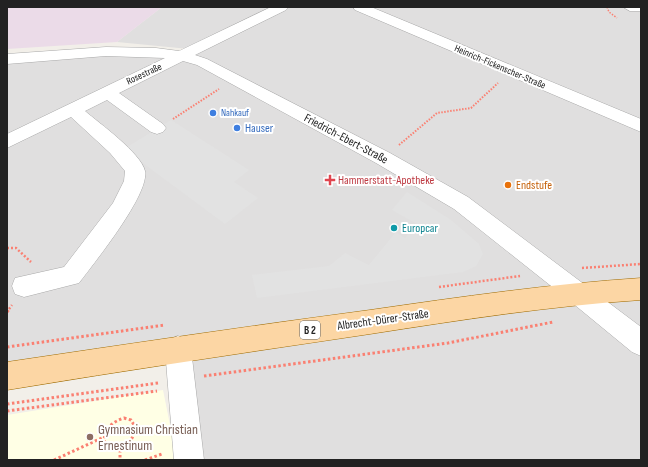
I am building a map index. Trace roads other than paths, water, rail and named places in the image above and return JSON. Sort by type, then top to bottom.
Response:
[{"type":"main road","name":"Albrecht-Dürer-Straße","points":[[7,376],[178,349],[579,293],[641,289]]},
{"type":"street","name":"Rosestraße","points":[[7,142],[281,7]]},
{"type":"street","name":"Heinrich-Fickenscher-Straße","points":[[360,7],[641,126]]},
{"type":"street","points":[[630,7],[641,7]]},
{"type":"street","name":"Friedrich-Ebert-Straße","points":[[7,59],[120,51],[154,51],[183,55],[202,62],[384,158],[461,203],[579,293],[641,343]]},
{"type":"street","points":[[107,92],[157,128]]},
{"type":"street","points":[[24,286],[70,276],[124,204],[134,183],[135,170],[125,156],[72,109]]},
{"type":"street","points":[[178,349],[189,460]]},
{"type":"place","name":"Nahkauf","points":[[213,113]]},
{"type":"place","name":"Hauser","points":[[237,128]]},
{"type":"place","name":"Hammerstatt-Apotheke","points":[[330,180]]},
{"type":"place","name":"Endstufe","points":[[508,185]]},
{"type":"place","name":"Europcar","points":[[394,228]]},
{"type":"place","name":"Gymnasium Christian Ernestinum","points":[[90,437]]}]
